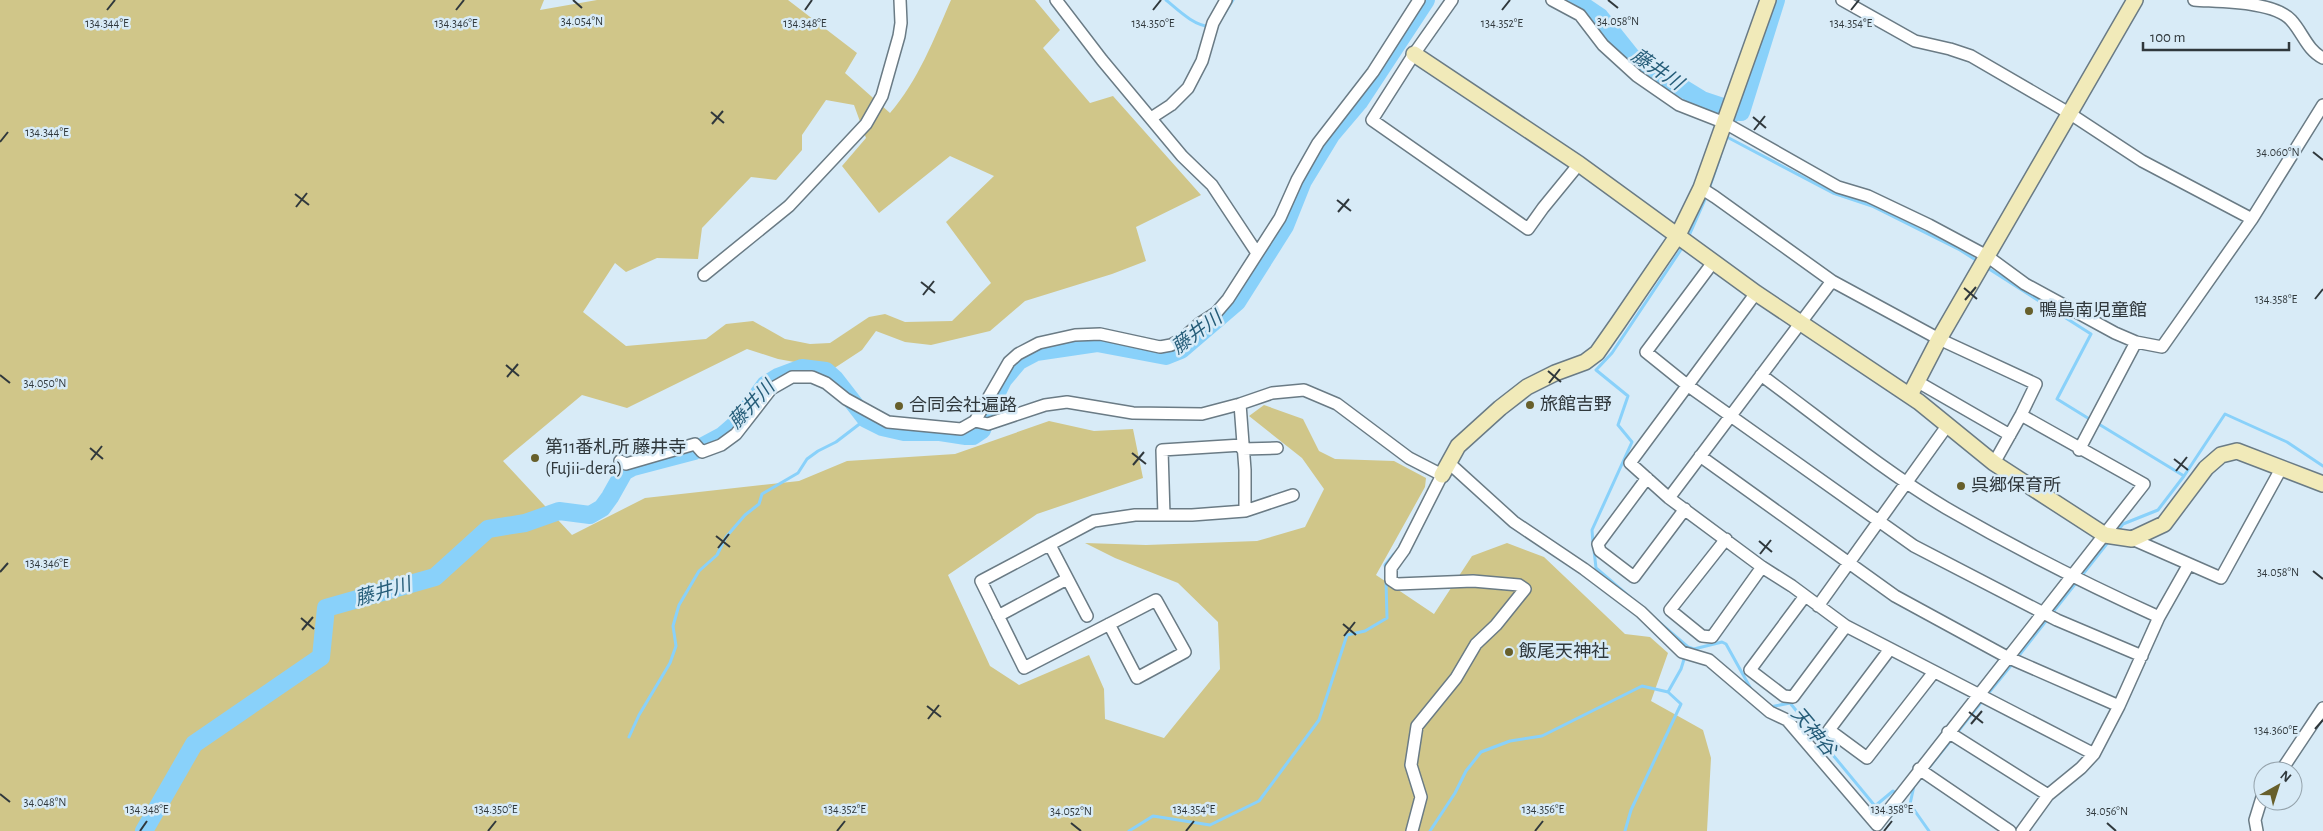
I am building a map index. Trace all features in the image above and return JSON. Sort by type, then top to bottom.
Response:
[{"type":"street","points":[[704,275],[789,206],[866,124],[882,96],[899,36],[901,23],[900,0]]},
{"type":"street","points":[[1056,0],[1182,156],[1212,185],[1257,253]]},
{"type":"street","points":[[1150,118],[1171,105],[1188,88],[1202,62],[1212,26],[1226,0]]},
{"type":"street","points":[[981,423],[1009,362],[1028,348],[1039,343],[1075,335],[1100,334],[1152,346],[1171,345],[1216,313],[1228,299],[1280,218],[1297,180],[1318,143],[1378,66],[1419,0]]},
{"type":"street","points":[[1452,0],[1414,54],[1372,120],[1528,230],[1543,208],[1579,164]]},
{"type":"street","points":[[1552,0],[1580,15],[1603,45],[1637,76],[1679,105],[1725,123],[1838,187],[1868,196],[1928,224],[1983,263],[2136,342],[2162,347],[2252,219],[2323,105]]},
{"type":"street","points":[[1412,831],[1421,797],[1411,765],[1417,726],[1456,678],[1476,644],[1496,625],[1525,589],[1519,585],[1474,580],[1397,584],[1391,580],[1391,568],[1404,550],[1458,446],[1520,392],[1555,373],[1585,362],[1597,353],[1683,239],[1768,0]]},
{"type":"street","points":[[1842,0],[1915,41],[1971,56],[2069,113],[2142,161],[2252,219]]},
{"type":"street","points":[[1910,395],[1939,339],[2135,0]]},
{"type":"street","points":[[2194,0],[2237,3],[2271,9],[2290,18],[2313,53],[2323,58]]},
{"type":"street","points":[[1414,54],[1579,164],[1799,323],[1910,395],[1994,463],[2119,537],[2221,578],[2282,467]]},
{"type":"street","points":[[1701,188],[1832,281],[1939,339],[2036,384],[2021,416],[1994,463]]},
{"type":"street","points":[[1714,262],[1646,352],[1687,385],[1914,546],[1952,568],[2057,620],[2142,656]]},
{"type":"street","points":[[1669,498],[1832,281]]},
{"type":"street","points":[[1756,293],[1630,463],[1669,498],[1726,539],[1762,568],[1846,626],[2094,754]]},
{"type":"street","points":[[2079,450],[2136,342]]},
{"type":"street","points":[[1760,375],[1908,483],[1945,507],[2070,576],[2159,617]]},
{"type":"street","points":[[620,461],[626,464],[695,444],[698,448],[706,451],[721,445],[736,434],[771,389],[792,377],[812,377],[826,383],[846,399],[888,422],[898,424],[931,424],[961,429],[1045,405],[1067,402],[1133,413],[1175,415],[1202,414],[1240,404],[1263,395],[1283,391],[1304,390],[1315,393],[1337,404],[1409,458],[1446,469],[1514,522],[1584,569],[1642,612],[1686,654],[1709,660],[1770,712],[1787,720],[1877,825],[2070,576],[2119,537],[2164,524],[2206,468],[2221,455],[2238,450],[2323,484]]},
{"type":"street","points":[[1918,382],[2010,435]]},
{"type":"street","points":[[1240,404],[1245,470],[1245,511]]},
{"type":"street","points":[[2021,416],[2079,450],[2144,484],[2119,537]]},
{"type":"street","points":[[1818,606],[1908,483],[1947,426]]},
{"type":"street","points":[[1164,515],[1162,450],[1242,447],[1277,448]]},
{"type":"street","points":[[1700,456],[1895,596],[2007,657],[2119,706]]},
{"type":"street","points":[[1647,478],[1598,544],[1600,551],[1634,577],[1685,509]]},
{"type":"street","points":[[1109,624],[1137,678],[1185,652],[1156,600],[1109,624],[1024,668],[981,581],[1094,521],[1135,515],[1245,511],[1294,495]]},
{"type":"street","points":[[1726,539],[1670,610],[1702,636],[1712,637],[1762,568]]},
{"type":"street","points":[[1052,549],[1087,616]]},
{"type":"street","points":[[2022,831],[2048,795],[2094,754],[2119,706],[2159,617],[2188,564]]},
{"type":"street","points":[[998,616],[1068,579]]},
{"type":"street","points":[[1805,596],[1750,670],[1784,696],[1793,696],[1846,626]]},
{"type":"street","points":[[1890,649],[1829,730],[1868,758],[1934,672]]},
{"type":"street","points":[[2288,761],[2323,708]]},
{"type":"street","points":[[1948,732],[2048,795]]},
{"type":"street","points":[[1919,769],[2010,831]]},
{"type":"street","points":[[2257,831],[2255,820],[2258,811]]},
{"type":"shaded area","points":[[0,0],[544,0],[540,10],[597,0],[788,0],[857,53],[845,73],[890,113],[900,101],[917,73],[951,0],[1035,0],[1060,30],[1043,48],[1090,103],[1113,96],[1201,195],[1136,227],[1146,261],[1112,274],[1025,301],[990,331],[931,345],[905,342],[876,331],[862,350],[833,369],[778,359],[747,349],[627,408],[582,395],[503,461],[572,535],[645,498],[799,481],[847,461],[955,454],[1049,421],[1094,431],[1133,429],[1143,478],[1037,514],[948,575],[990,666],[1019,685],[1089,655],[1104,689],[1105,719],[1164,738],[1220,669],[1218,622],[1178,583],[1115,558],[1085,543],[1146,545],[1257,541],[1305,527],[1324,489],[1302,458],[1249,416],[1264,405],[1303,419],[1319,451],[1335,459],[1394,461],[1426,478],[1425,487],[1376,575],[1434,614],[1472,556],[1507,543],[1544,557],[1625,634],[1650,637],[1668,653],[1651,701],[1703,730],[1711,758],[1707,831],[0,831]],"holes":[[[826,100],[854,105],[866,138],[842,166],[879,213],[950,156],[994,176],[946,222],[991,283],[952,321],[905,322],[885,314],[869,317],[830,343],[810,344],[785,339],[753,321],[726,324],[706,339],[626,346],[583,312],[615,263],[626,272],[657,258],[698,259],[702,228],[751,177],[776,180],[802,150],[802,135]]]},
{"type":"waterway","points":[[1166,0],[1192,21],[1204,26],[1210,26]]},
{"type":"waterway","points":[[1219,22],[1233,0]]},
{"type":"waterway","name":"藤井川","points":[[144,831],[194,744],[321,657],[326,608],[435,577],[488,529],[525,523],[559,511],[590,515],[602,508],[624,472],[633,467],[694,451],[722,436],[737,423],[765,385],[778,377],[802,368],[826,371],[835,379],[866,419],[882,427],[904,432],[940,432],[973,436],[982,430],[988,411],[1003,380],[1019,361],[1036,352],[1097,343],[1166,356],[1181,350],[1237,302],[1285,226],[1303,181],[1331,135],[1359,102],[1426,0]]},
{"type":"waterway","name":"藤井川","points":[[1575,0],[1600,17],[1632,57],[1702,100],[1726,108]]},
{"type":"waterway","name":"藤井川","points":[[1735,111],[1741,112],[1776,0]]},
{"type":"waterway","points":[[1734,124],[1741,112]]},
{"type":"waterway","points":[[1727,137],[1833,193],[1872,206],[1960,250],[1979,262]]},
{"type":"waterway","points":[[1709,189],[1720,157]]},
{"type":"waterway","points":[[1688,238],[1707,195]]},
{"type":"waterway","points":[[1593,544],[1592,530],[1632,442],[1618,425],[1628,396],[1596,370],[1612,353],[1684,245]]},
{"type":"waterway","points":[[1986,267],[2091,334],[2057,399],[2091,420]]},
{"type":"waterway","points":[[2116,533],[2123,524],[2158,510],[2184,476],[2225,414],[2287,442],[2323,466]]},
{"type":"waterway","points":[[629,737],[639,715],[670,663],[676,646],[673,626],[679,605],[699,571],[717,555],[726,537],[745,515],[759,504],[762,494],[798,473],[807,459],[836,442],[866,419]]},
{"type":"waterway","points":[[2097,423],[2184,476]]},
{"type":"waterway","points":[[2017,658],[2109,541]]},
{"type":"waterway","points":[[1594,550],[1596,568],[1688,647]]},
{"type":"waterway","points":[[1386,570],[1385,565],[1394,554]]},
{"type":"waterway","points":[[1129,831],[1153,816],[1210,825],[1259,801],[1319,720],[1347,635],[1365,631],[1387,618],[1386,581]]},
{"type":"waterway","name":"天神谷","points":[[1688,647],[1694,649],[1722,642],[1726,644],[1751,689]]},
{"type":"waterway","name":"天神谷","points":[[1625,831],[1631,810],[1681,704],[1668,692],[1681,669],[1685,656]]},
{"type":"waterway","points":[[1987,695],[2013,663]]},
{"type":"waterway","points":[[1430,831],[1455,793],[1466,771],[1481,752],[1510,741],[1542,736],[1642,686],[1668,692]]},
{"type":"waterway","points":[[1956,734],[1983,700]]},
{"type":"waterway","name":"天神谷","points":[[1770,707],[1790,703],[1875,806],[1893,791],[1897,794]]},
{"type":"waterway","points":[[1929,831],[1910,804],[1914,786],[1952,739]]},
{"type":"place","name":"鴨島南児童館","points":[[2029,311]]},
{"type":"place","name":"旅館吉野","points":[[1530,405]]},
{"type":"place","name":"合同会社遍路","points":[[899,406]]},
{"type":"place","name":"第11番札所 藤井寺 (Fujii-dera)","points":[[535,458]]},
{"type":"place","name":"呉郷保育所","points":[[1961,486]]},
{"type":"place","name":"飯尾天神社","points":[[1509,652]]}]
